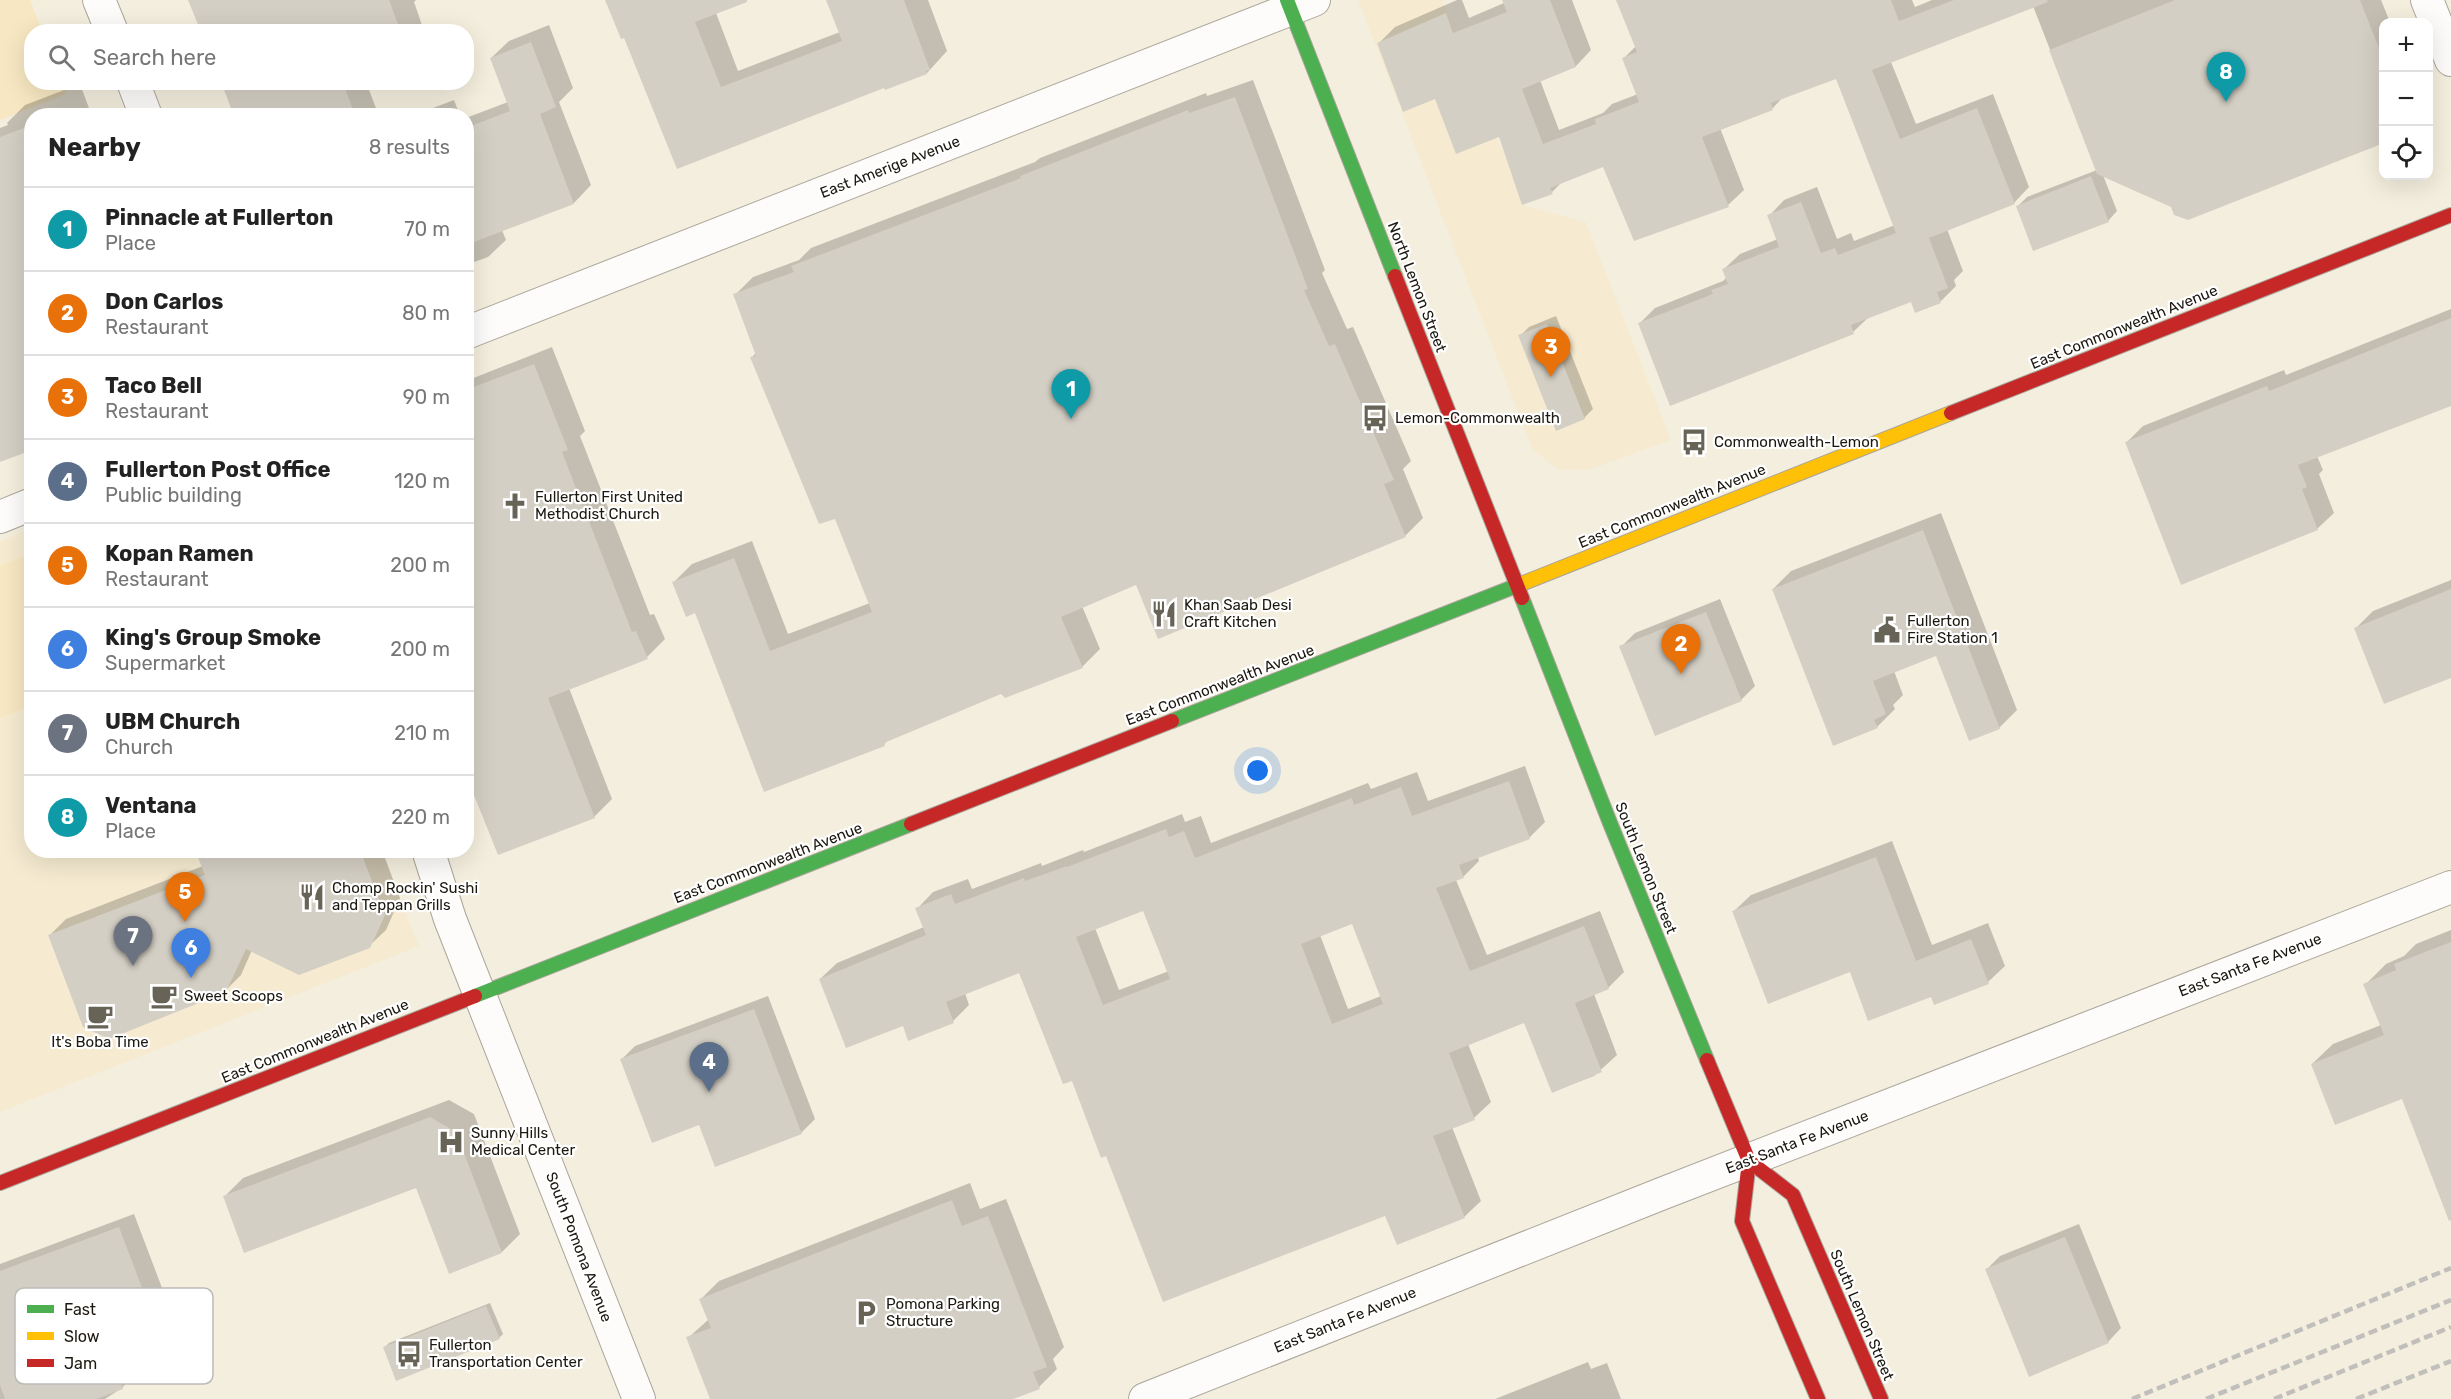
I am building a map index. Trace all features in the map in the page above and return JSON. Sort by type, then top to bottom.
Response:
[{"type":"main road","name":"North Lemon Street","points":[[1297,3],[1516,586]]},
{"type":"main road","name":"East Commonwealth Avenue","points":[[0,1183],[2451,215]]},
{"type":"main road","name":"South Lemon Street","points":[[1516,586],[1749,1161],[1742,1221],[1818,1399]]},
{"type":"main road","name":"South Lemon Street","points":[[1749,1161],[1793,1196],[1881,1399]]},
{"type":"street","points":[[99,0],[109,24]]},
{"type":"street","points":[[2427,0],[2451,60]]},
{"type":"street","name":"East Amerige Avenue","points":[[474,330],[1297,3]]},
{"type":"street","points":[[136,90],[143,108]]},
{"type":"street","points":[[0,517],[24,507]]},
{"type":"street","name":"South Pomona Avenue","points":[[431,858],[450,919],[639,1399]]},
{"type":"street","name":"East Santa Fe Avenue","points":[[1145,1399],[2451,887]]},
{"type":"shaded area","points":[[0,0],[30,0],[39,24],[24,24],[24,90],[64,90],[66,94],[30,108],[24,108],[24,111],[0,120]]},
{"type":"shaded area","points":[[1358,0],[1442,0],[1525,206],[1586,222],[1671,440],[1589,470],[1559,470],[1532,449]]},
{"type":"shaded area","points":[[24,532],[24,858],[384,858],[419,946],[0,1112],[0,541]]},
{"type":"shaded area","points":[[24,556],[24,709],[0,718],[0,566]]},
{"type":"building","points":[[188,0],[389,0],[398,24],[198,24]]},
{"type":"building","points":[[605,0],[746,0],[747,2],[695,22],[721,87],[842,41],[826,0],[904,0],[930,70],[926,71],[927,74],[885,90],[884,88],[677,169],[624,38],[621,39]]},
{"type":"building","points":[[1502,0],[1550,0],[1576,67],[1522,89],[1543,144],[1596,124],[1595,119],[1639,102],[1622,58],[1637,52],[1616,0],[1891,0],[1899,21],[1954,0],[2047,0],[2048,2],[1872,70],[1900,139],[1977,108],[2015,204],[1929,238],[1948,288],[1937,292],[1941,303],[1915,313],[1911,302],[1851,325],[1854,334],[1670,406],[1638,323],[1713,294],[1711,290],[1728,284],[1722,269],[1779,247],[1767,215],[1801,202],[1821,253],[1835,248],[1838,255],[1896,233],[1836,79],[1771,103],[1773,110],[1702,137],[1729,207],[1634,241],[1603,167],[1550,188],[1553,194],[1522,205],[1499,137],[1456,154],[1435,99],[1403,112],[1377,43],[1446,13],[1453,33],[1507,12]]},
{"type":"building","points":[[2175,0],[2360,0],[2379,48],[2379,145],[2188,220],[2174,215],[2171,207],[2097,174],[2049,50]]},
{"type":"building","points":[[531,42],[556,107],[540,114],[574,204],[474,242],[474,125],[510,111],[490,58]]},
{"type":"building","points":[[224,90],[346,90],[352,108],[231,108]]},
{"type":"building","points":[[1235,97],[1308,289],[1304,290],[1329,346],[1335,344],[1394,480],[1384,484],[1406,537],[1158,639],[1136,585],[1061,617],[1083,668],[1005,698],[1001,694],[884,743],[885,746],[764,792],[695,613],[686,617],[672,582],[734,558],[770,651],[872,612],[835,519],[819,524],[750,357],[756,356],[733,294],[794,272],[791,266],[1021,178],[1020,176],[1188,110],[1189,113]]},
{"type":"building","points":[[24,128],[24,453],[0,462],[0,137]]},
{"type":"building","points":[[2091,176],[2109,222],[2033,251],[2016,206]]},
{"type":"building","points":[[2451,318],[2451,406],[2298,465],[2307,487],[2302,489],[2318,530],[2181,585],[2125,442],[2267,386],[2269,391]]},
{"type":"building","points":[[1547,324],[1585,419],[1556,431],[1518,335]]},
{"type":"building","points":[[534,364],[568,450],[562,452],[632,632],[636,631],[648,659],[548,698],[595,818],[498,855],[474,795],[474,387]]},
{"type":"building","points":[[1923,530],[2000,729],[1969,741],[1936,656],[1873,681],[1886,714],[1874,720],[1878,728],[1833,746],[1772,589]]},
{"type":"building","points":[[2451,589],[2451,678],[2384,704],[2354,628]]},
{"type":"building","points":[[1706,612],[1742,701],[1655,736],[1619,646]]},
{"type":"building","points":[[1509,781],[1530,839],[1459,865],[1464,878],[1436,888],[1470,971],[1584,926],[1609,989],[1575,1003],[1602,1072],[1552,1093],[1524,1023],[1449,1053],[1475,1120],[1433,1136],[1465,1218],[1397,1245],[1385,1216],[1163,1302],[1106,1156],[1101,1158],[1072,1081],[1063,1084],[1019,973],[946,1002],[954,1023],[908,1041],[903,1026],[846,1048],[819,979],[926,935],[915,908],[951,894],[955,904],[1024,878],[1025,881],[1067,867],[1166,829],[1169,837],[1184,831],[1195,858],[1352,798],[1354,805],[1401,787],[1412,816]],"holes":[[[1143,911],[1170,979],[1103,1005],[1076,937]],[[1352,924],[1383,1004],[1332,1024],[1301,944]]]},
{"type":"building","points":[[1876,857],[1916,961],[1971,939],[1989,984],[1934,1005],[1931,997],[1868,1021],[1850,972],[1768,1004],[1732,911]]},
{"type":"building","points":[[198,858],[363,858],[385,915],[370,948],[299,975],[246,949],[226,992],[109,1039],[83,1027],[48,935],[205,875]]},
{"type":"building","points":[[2451,942],[2451,1220],[2449,1221],[2402,1099],[2335,1125],[2311,1064],[2384,1035],[2363,984],[2396,970],[2394,964]]},
{"type":"building","points":[[754,1009],[802,1134],[715,1167],[699,1125],[652,1143],[620,1059]]},
{"type":"building","points":[[430,1117],[456,1132],[502,1253],[449,1274],[416,1188],[244,1253],[223,1196]]},
{"type":"building","name":"Pomona Parking Structure","points":[[952,1200],[962,1226],[988,1216],[1047,1367],[1033,1372],[1040,1389],[1013,1399],[710,1399],[686,1337],[711,1328],[699,1299]]},
{"type":"building","points":[[119,1227],[142,1288],[15,1288],[15,1384],[121,1384],[123,1389],[96,1399],[5,1399],[0,1385],[0,1271]]},
{"type":"building","points":[[2065,1237],[2109,1343],[2029,1377],[1985,1269]]},
{"type":"building","points":[[486,1306],[500,1339],[396,1381],[383,1347]]},
{"type":"railway","points":[[2132,1399],[2451,1268]]},
{"type":"railway","points":[[2206,1399],[2451,1300]]},
{"type":"railway","points":[[2274,1399],[2451,1327]]},
{"type":"railway","points":[[2356,1399],[2451,1361]]},
{"type":"traffic: fast","points":[[1287,0],[1395,276]]},
{"type":"traffic: fast","points":[[1172,721],[1521,584]]},
{"type":"traffic: fast","points":[[1522,598],[1610,823],[1707,1060]]},
{"type":"traffic: fast","points":[[475,996],[911,824]]},
{"type":"traffic: slow","points":[[1521,584],[1951,413]]},
{"type":"traffic: jam","points":[[1951,413],[2451,215]]},
{"type":"traffic: jam","points":[[1395,276],[1522,598]]},
{"type":"traffic: jam","points":[[911,824],[1172,721]]},
{"type":"traffic: jam","points":[[0,1183],[475,996]]},
{"type":"traffic: jam","points":[[1707,1060],[1749,1161],[1742,1221],[1818,1399]]},
{"type":"traffic: jam","points":[[1749,1161],[1793,1195],[1881,1399]]},
{"type":"place","name":"Ventana","points":[[2226,102]]},
{"type":"place","name":"Taco Bell","points":[[1551,377]]},
{"type":"place","name":"Lemon-Commonwealth","points":[[1375,418]]},
{"type":"place","name":"Pinnacle at Fullerton","points":[[1071,419]]},
{"type":"place","name":"Commonwealth-Lemon","points":[[1694,442]]},
{"type":"place","name":"Fullerton First United Methodist Church","points":[[515,506]]},
{"type":"place","name":"Khan Saab Desi Craft Kitchen","points":[[1164,614]]},
{"type":"place","name":"Fullerton Fire Station 1","points":[[1887,630]]},
{"type":"place","name":"Don Carlos","points":[[1681,674]]},
{"type":"place","name":"Chomp Rockin' Sushi and Teppan Grills","points":[[312,897]]},
{"type":"place","name":"Kopan Ramen","points":[[185,922]]},
{"type":"place","name":"UBM Church","points":[[133,966]]},
{"type":"place","name":"King's Group Smoke","points":[[191,978]]},
{"type":"place","name":"Sweet Scoops","points":[[164,996]]},
{"type":"place","name":"It's Boba Time","points":[[100,1016]]},
{"type":"place","name":"Fullerton Post Office","points":[[709,1092]]},
{"type":"place","name":"Sunny Hills Medical Center","points":[[451,1142]]},
{"type":"place","name":"Pomona Parking Structure","points":[[866,1313]]},
{"type":"place","name":"Fullerton Transportation Center","points":[[409,1354]]}]
